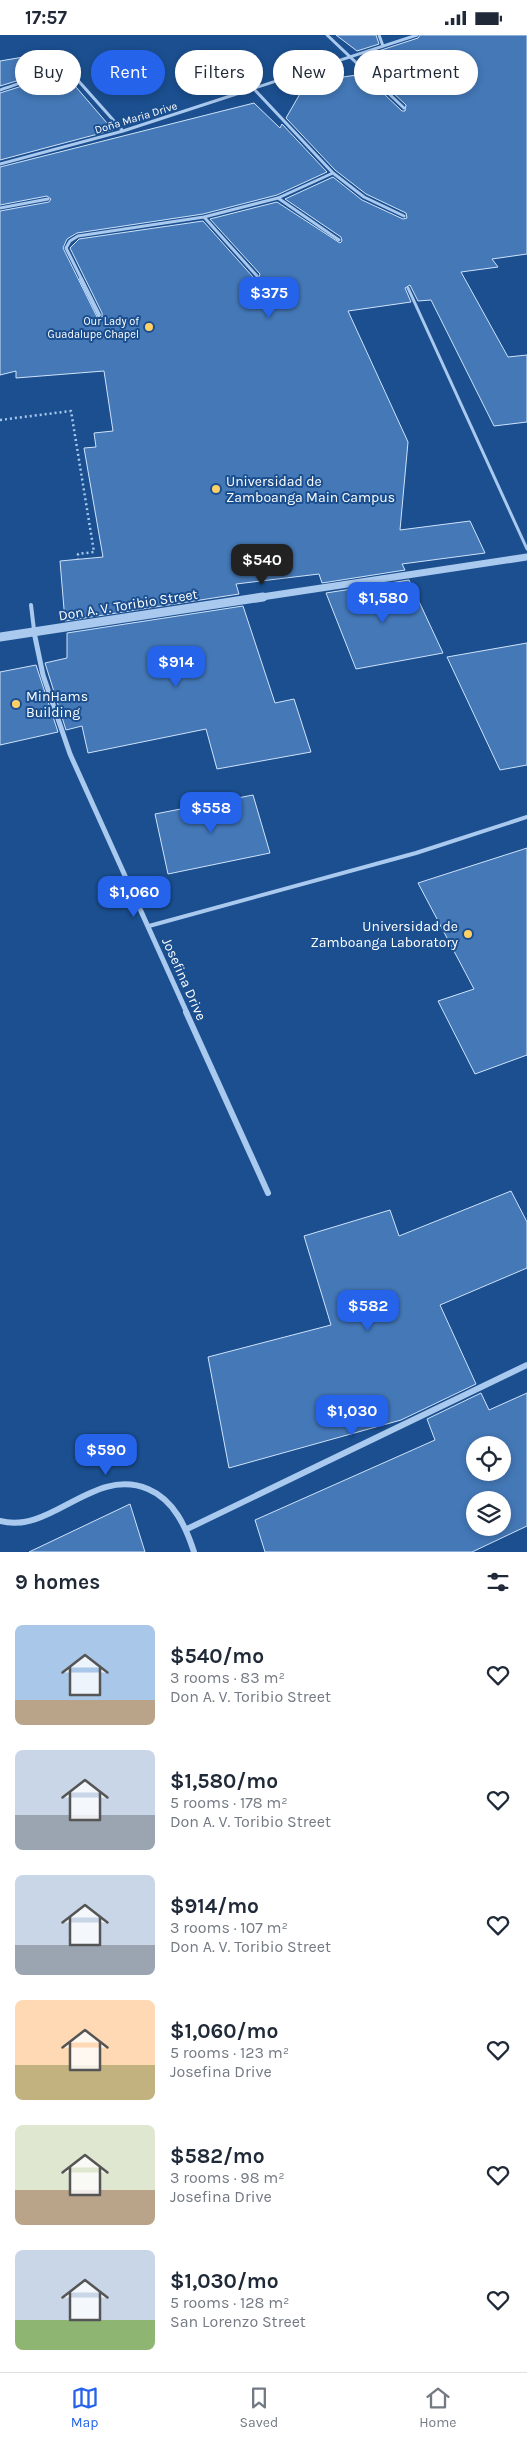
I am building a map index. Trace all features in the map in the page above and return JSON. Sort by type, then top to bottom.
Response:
[{"type":"street","points":[[328,35],[348,57],[404,109]]},
{"type":"street","points":[[379,35],[383,46]]},
{"type":"street","name":"Doña Maria Drive","points":[[263,86],[417,35]]},
{"type":"street","points":[[0,90],[56,74],[67,74],[75,77],[123,131]]},
{"type":"street","name":"Doña Maria Drive","points":[[0,164],[36,156],[123,131],[235,95]]},
{"type":"street","points":[[260,95],[333,173],[364,197],[404,216]]},
{"type":"street","points":[[99,315],[66,248],[70,241],[78,236],[204,217],[278,199],[333,173]]},
{"type":"street","points":[[0,208],[48,199]]},
{"type":"street","points":[[278,199],[339,240]]},
{"type":"street","points":[[204,217],[257,276]]},
{"type":"street","name":"Don A. V. Toribio Street","points":[[0,637],[527,557]]},
{"type":"street","name":"Josefina Drive","points":[[34,632],[43,675],[70,754],[268,1193]]},
{"type":"street","points":[[187,1529],[527,1365]]},
{"type":"street","points":[[0,1521],[14,1524],[56,1509],[93,1491],[125,1483],[149,1488],[166,1499],[187,1529],[194,1552]]},
{"type":"lane","points":[[408,288],[527,549]]},
{"type":"lane","points":[[31,605],[34,632]]},
{"type":"lane","points":[[148,926],[416,853],[527,817]]},
{"type":"path","points":[[0,420],[71,411],[94,552],[78,554],[78,559]]},
{"type":"building","points":[[336,35],[376,35],[379,44],[356,50]]},
{"type":"building","points":[[420,35],[527,35],[527,254],[492,259],[498,267],[461,272],[508,357],[527,355],[527,422],[494,426],[431,300],[418,301],[410,285],[405,288],[411,302],[348,311],[408,442],[400,530],[470,521],[485,553],[402,564],[405,570],[322,583],[319,574],[236,584],[239,594],[65,621],[60,561],[103,557],[84,448],[96,447],[94,433],[113,431],[104,371],[16,378],[16,371],[0,375],[0,211],[49,202],[51,199],[47,196],[0,205],[0,167],[254,103],[280,128],[282,124],[327,172],[277,195],[203,214],[77,233],[67,239],[63,248],[98,319],[102,317],[102,313],[70,248],[79,239],[203,221],[254,278],[258,279],[260,274],[210,219],[277,202],[340,243],[342,241],[341,237],[285,199],[333,177],[362,200],[403,219],[407,218],[406,213],[366,194],[335,170],[286,118],[299,95],[344,95],[344,77],[354,75],[354,95],[385,95],[402,111],[405,111],[406,105],[395,95],[478,95],[478,50],[381,50],[418,38]]},
{"type":"building","points":[[15,58],[15,81],[0,86],[0,61]]},
{"type":"building","points":[[15,88],[15,95],[81,95],[81,93],[113,130],[0,160],[0,93]]},
{"type":"building","points":[[409,580],[443,653],[356,669],[326,593]]},
{"type":"building","points":[[243,606],[275,703],[294,699],[311,752],[217,769],[206,729],[88,753],[82,726],[66,730],[45,663],[67,658],[67,633]]},
{"type":"building","points":[[527,643],[527,765],[500,770],[447,657]]},
{"type":"building","name":"MinHams Building","points":[[36,665],[58,732],[0,745],[0,672]]},
{"type":"building","points":[[253,795],[270,853],[168,874],[155,814]]},
{"type":"building","points":[[527,848],[527,1055],[475,1074],[438,1001],[474,989],[418,883]]},
{"type":"building","points":[[511,1191],[527,1222],[527,1268],[440,1305],[476,1384],[401,1420],[229,1468],[208,1357],[331,1325],[304,1236],[390,1210],[399,1236]]},
{"type":"building","points":[[481,1393],[489,1410],[527,1393],[527,1526],[511,1534],[511,1491],[466,1491],[466,1536],[506,1536],[472,1552],[265,1552],[255,1520],[435,1440],[427,1419]]},
{"type":"building","points":[[130,1504],[145,1552],[29,1552]]},
{"type":"place","name":"Our Lady of Guadalupe Chapel","points":[[149,327]]},
{"type":"place","name":"Universidad de Zamboanga Main Campus","points":[[216,489]]},
{"type":"place","name":"MinHams Building","points":[[16,704]]},
{"type":"place","name":"Universidad de Zamboanga Laboratory","points":[[468,934]]}]
